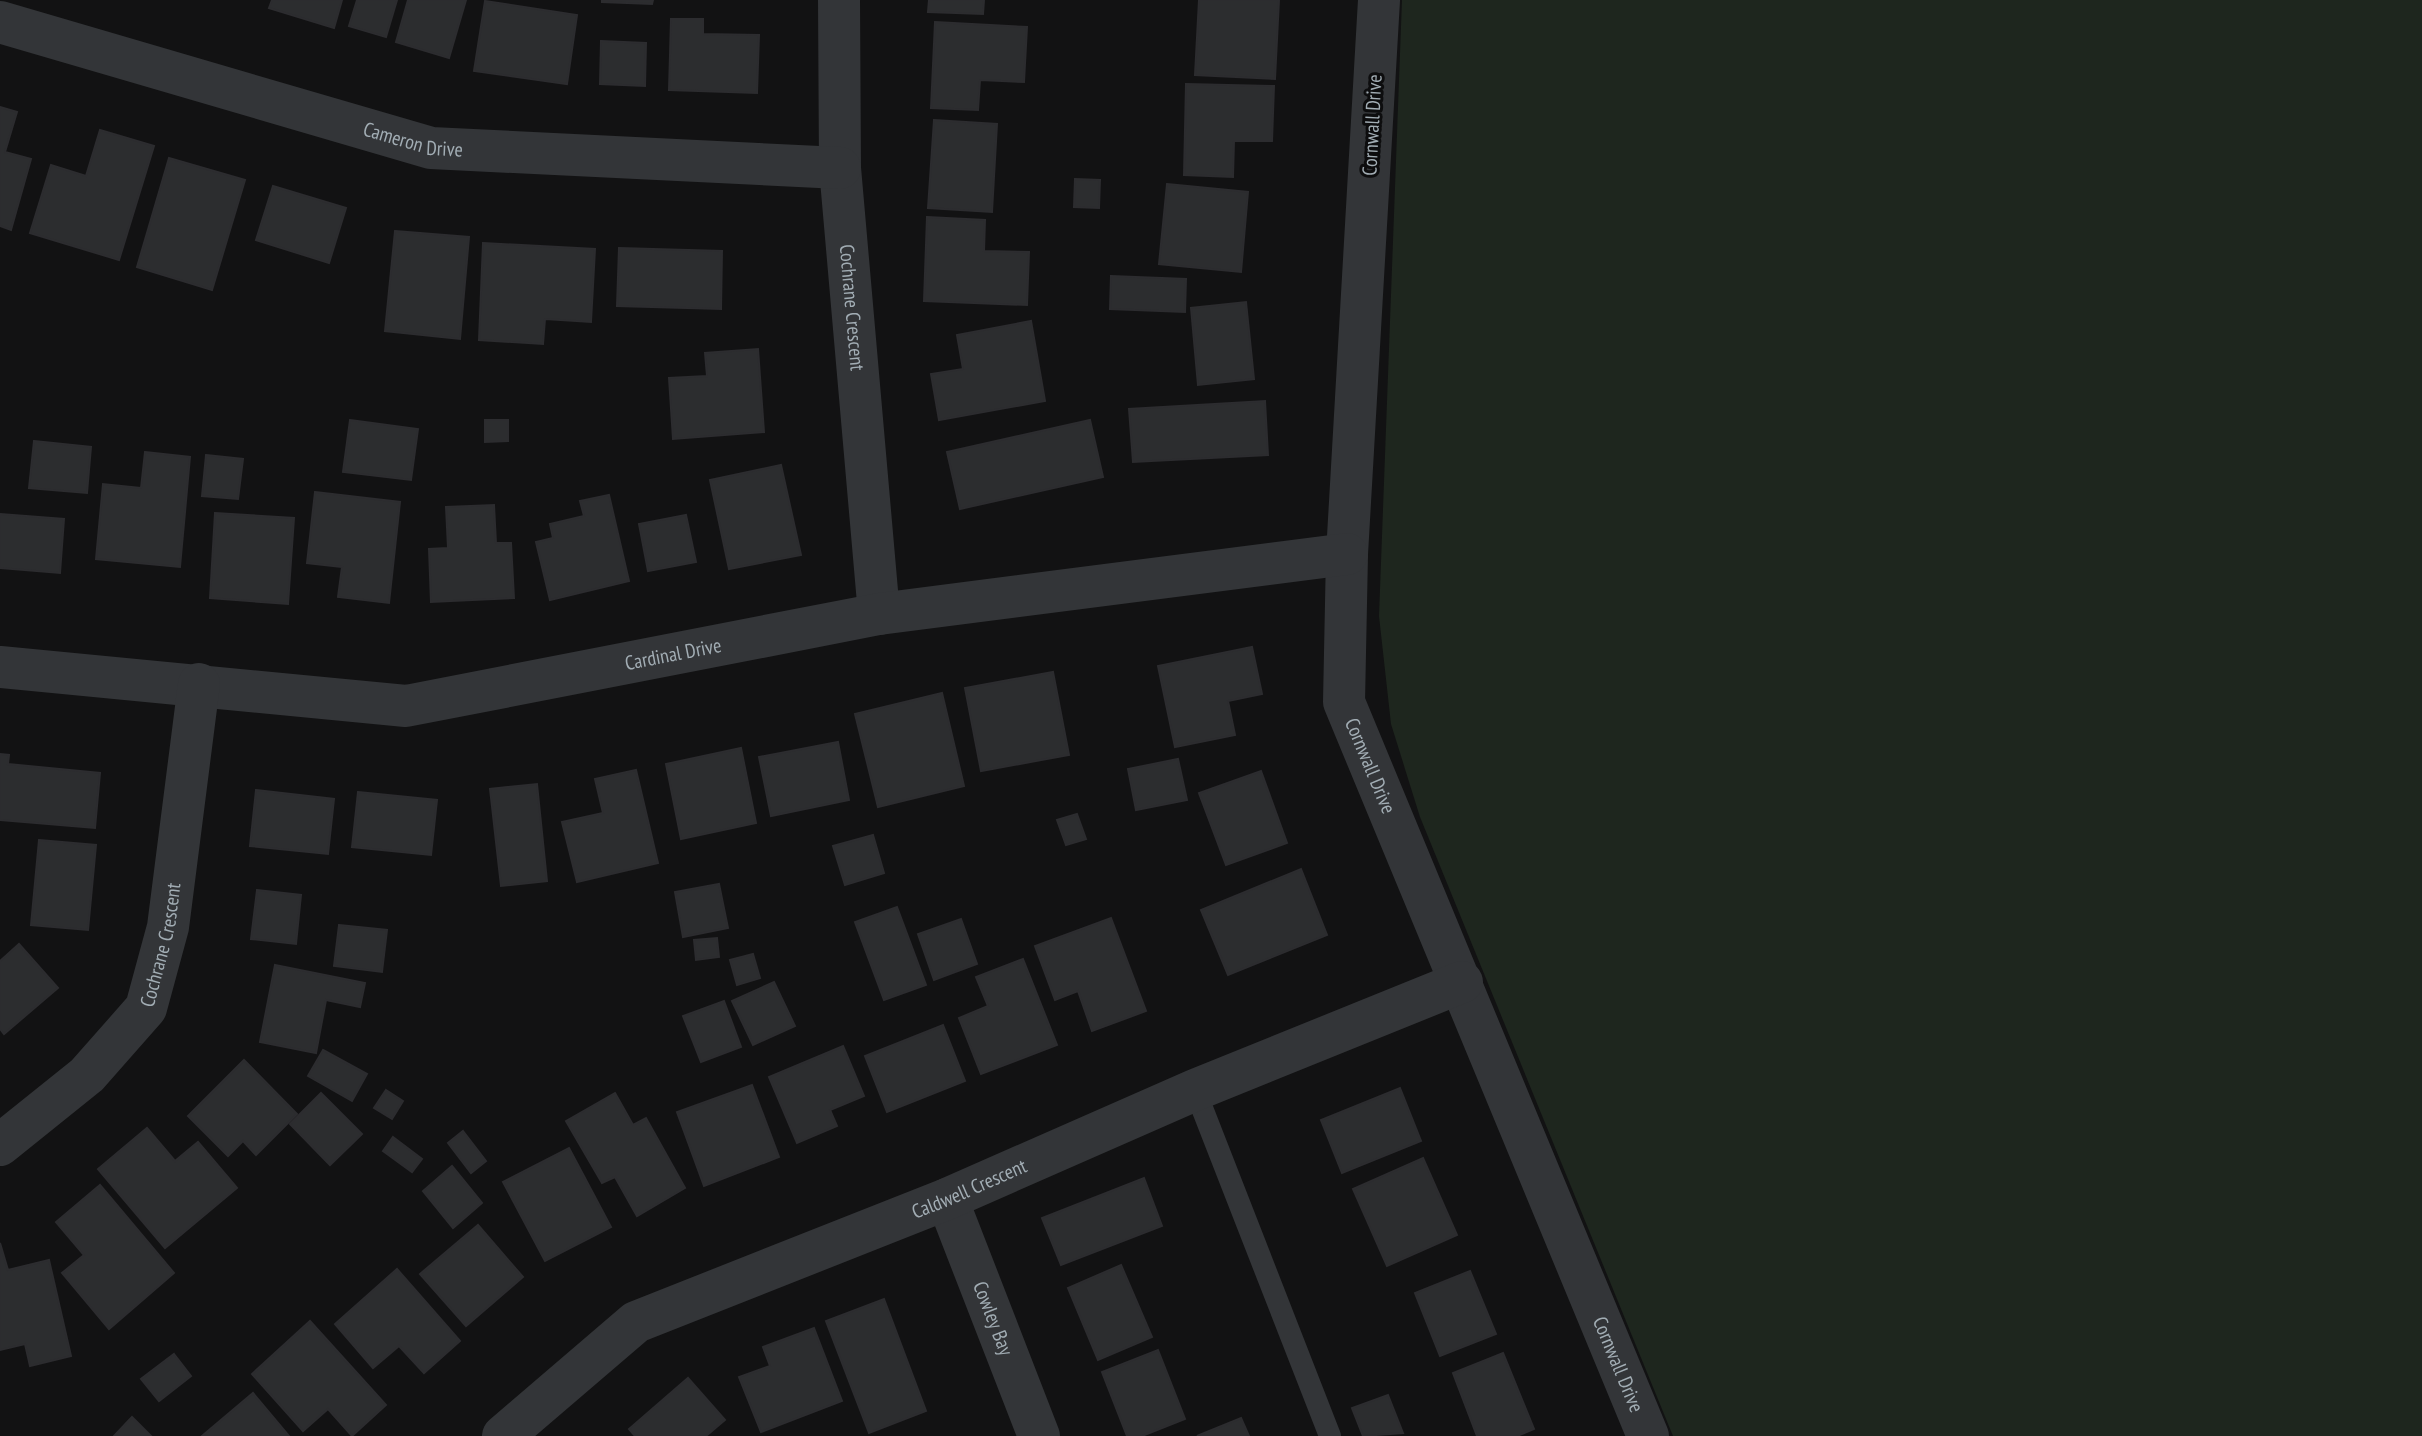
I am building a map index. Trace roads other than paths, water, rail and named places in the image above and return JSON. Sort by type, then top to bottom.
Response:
[{"type":"street","name":"Cochrane Crescent","points":[[839,0],[840,168],[879,614]]},
{"type":"street","name":"Cornwall Drive","points":[[1379,0],[1347,554],[1344,702],[1648,1436]]},
{"type":"street","name":"Cameron Drive","points":[[0,22],[431,148],[840,168]]},
{"type":"street","name":"Cardinal Drive","points":[[0,667],[406,706],[879,614],[1347,554]]},
{"type":"street","name":"Cochrane Crescent","points":[[0,1145],[87,1075],[146,1008],[168,927],[199,684]]},
{"type":"street","name":"Caldwell Crescent","points":[[503,1436],[636,1322],[947,1199],[1195,1090],[1462,982]]},
{"type":"street","name":"Cowley Bay","points":[[947,1199],[1039,1436]]},
{"type":"lane","points":[[1195,1090],[1330,1436]]}]
